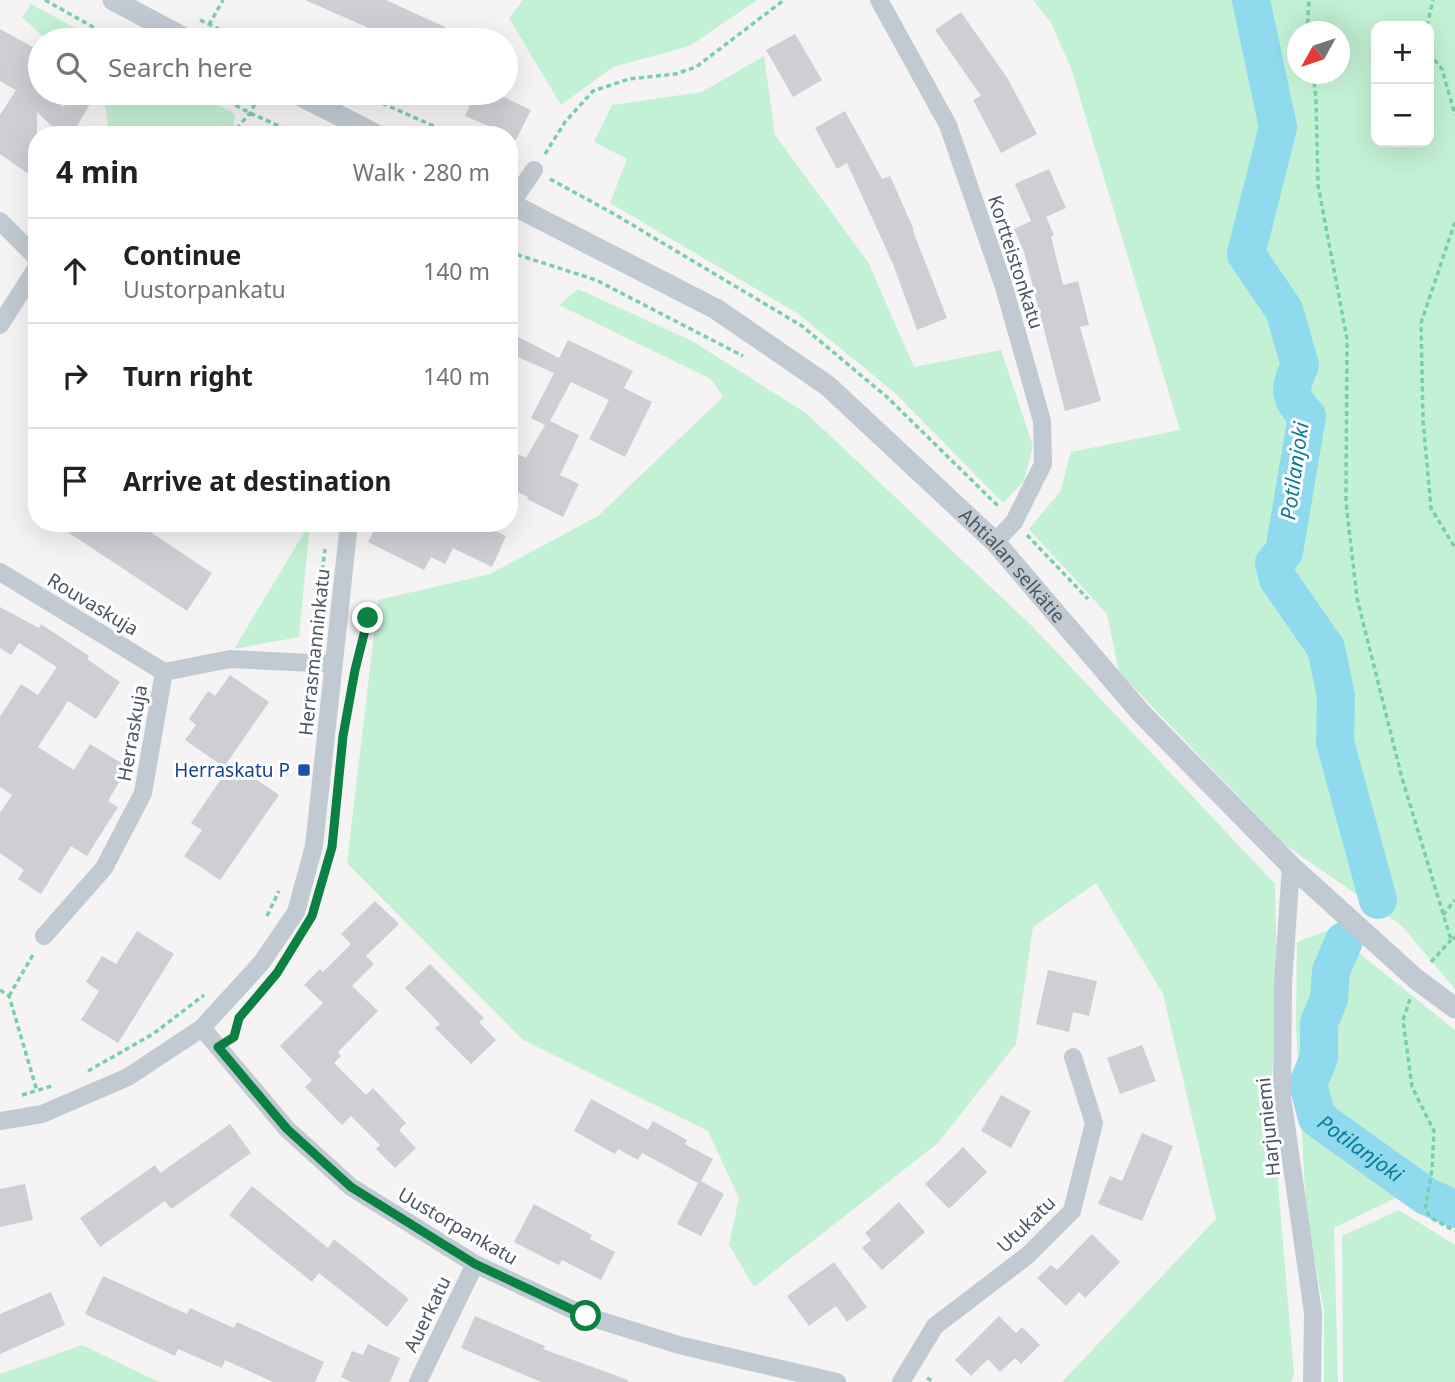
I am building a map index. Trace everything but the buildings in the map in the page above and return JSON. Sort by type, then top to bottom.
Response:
[{"type":"street","points":[[113,0],[166,28]]},
{"type":"street","name":"Kortteistonkatu","points":[[879,0],[948,125],[1004,287],[1042,421],[1043,464],[1014,522],[995,542]]},
{"type":"street","points":[[318,105],[359,126]]},
{"type":"street","points":[[518,193],[534,170]]},
{"type":"street","name":"Ahtialan selkätie","points":[[518,208],[716,309],[828,386],[995,542],[1140,713],[1291,866],[1416,979],[1455,1008]]},
{"type":"street","points":[[0,221],[28,249]]},
{"type":"street","points":[[0,325],[28,281]]},
{"type":"street","name":"Herrasmanninkatu","points":[[0,1121],[42,1114],[128,1077],[202,1028],[262,962],[296,912],[314,846],[348,532]]},
{"type":"street","name":"Rouvaskuja","points":[[0,572],[164,673]]},
{"type":"street","points":[[164,673],[230,659],[334,664]]},
{"type":"street","name":"Herraskuja","points":[[44,936],[104,868],[143,793],[164,673]]},
{"type":"street","name":"Harjuniemi","points":[[1291,866],[1283,984],[1282,1097],[1313,1313],[1312,1382]]},
{"type":"street","name":"Uustorpankatu","points":[[202,1028],[287,1129],[351,1187],[475,1264],[586,1316],[679,1345],[837,1382]]},
{"type":"street","name":"Utukatu","points":[[901,1382],[935,1326],[1028,1255],[1072,1211],[1094,1123],[1073,1057]]},
{"type":"street","name":"Auerkatu","points":[[418,1382],[475,1264]]},
{"type":"path","points":[[45,0],[95,28]]},
{"type":"path","points":[[209,25],[223,0]]},
{"type":"path","points":[[534,170],[565,122],[593,91],[629,79],[675,74],[696,67],[784,0]]},
{"type":"path","points":[[1308,21],[1309,0]]},
{"type":"path","points":[[1428,21],[1433,0]]},
{"type":"path","points":[[1434,59],[1442,69],[1455,116]]},
{"type":"path","points":[[1314,84],[1318,185],[1347,339],[1346,503],[1357,598],[1402,778],[1443,915],[1453,938],[1416,979],[1403,1020],[1412,1087],[1434,1131],[1432,1170],[1425,1210],[1433,1219],[1455,1231]]},
{"type":"path","points":[[235,105],[279,126]]},
{"type":"path","points":[[239,126],[254,105]]},
{"type":"path","points":[[386,105],[434,126]]},
{"type":"path","points":[[1455,222],[1421,323],[1423,420],[1431,508],[1455,548]]},
{"type":"path","points":[[518,255],[596,280],[752,362]]},
{"type":"path","points":[[314,664],[313,640],[326,544]]},
{"type":"path","points":[[353,681],[368,618]]},
{"type":"path","points":[[265,921],[284,880]]},
{"type":"path","points":[[1443,915],[1455,900]]},
{"type":"path","points":[[9,996],[44,936]]},
{"type":"path","points":[[83,1073],[153,1034],[212,988]]},
{"type":"path","points":[[0,990],[9,996],[42,1114]]},
{"type":"path","points":[[218,1047],[234,1037],[241,1015]]},
{"type":"path","points":[[12,1098],[60,1084]]},
{"type":"green space","points":[[523,0],[757,0],[690,46],[613,67],[561,105],[518,33],[518,28],[515,28],[509,18]]},
{"type":"green space","points":[[1033,0],[1455,0],[1455,989],[1401,925],[1285,845],[1119,672],[1107,614],[1029,529],[1060,492],[1071,452],[1180,430],[1071,68],[1051,23]]},
{"type":"green space","points":[[31,4],[76,28],[34,28],[22,17]]},
{"type":"green space","points":[[764,56],[775,135],[868,262],[914,367],[1001,350],[1033,446],[1024,481],[1003,503],[894,392],[797,313],[610,203],[627,159],[594,142],[612,105],[702,92]]},
{"type":"green space","points":[[104,105],[218,105],[235,114],[233,126],[108,126]]},
{"type":"green space","points":[[578,289],[692,341],[806,413],[1033,627],[1275,884],[1277,971],[1271,1099],[1294,1375],[1291,1382],[1062,1382],[1216,1219],[1163,994],[1096,883],[1033,927],[1016,1044],[938,1143],[754,1287],[729,1245],[739,1198],[708,1131],[523,1040],[347,863],[378,600],[490,574],[598,516],[723,397],[711,379],[559,305]]},
{"type":"green space","points":[[305,532],[309,532],[299,637],[234,649]]},
{"type":"green space","points":[[1332,929],[1455,1030],[1455,1212],[1410,1191],[1334,1228],[1338,1382],[1324,1382],[1324,1312],[1306,1209],[1296,1025],[1297,942]]},
{"type":"green space","points":[[1399,1210],[1455,1245],[1455,1382],[1343,1382],[1342,1236]]},
{"type":"green space","points":[[82,1345],[159,1382],[0,1382],[0,1374]]},
{"type":"waterway","name":"Potilanjoki","points":[[1251,0],[1278,127],[1246,254],[1284,310],[1300,365],[1292,392],[1296,403],[1307,416],[1284,552],[1274,563],[1278,579],[1326,648],[1336,696],[1335,742],[1378,900]]},
{"type":"waterway","name":"Potilanjoki","points":[[1344,941],[1331,971],[1329,999],[1319,1023],[1319,1057],[1308,1084],[1317,1118],[1426,1196],[1455,1209]]},
{"type":"place","name":"Herraskatu P","points":[[304,770]]},
{"type":"route","points":[[368,618],[343,736],[332,847],[312,916],[277,973],[239,1018],[234,1037],[218,1047],[287,1129],[351,1187],[475,1264],[586,1316]]}]
